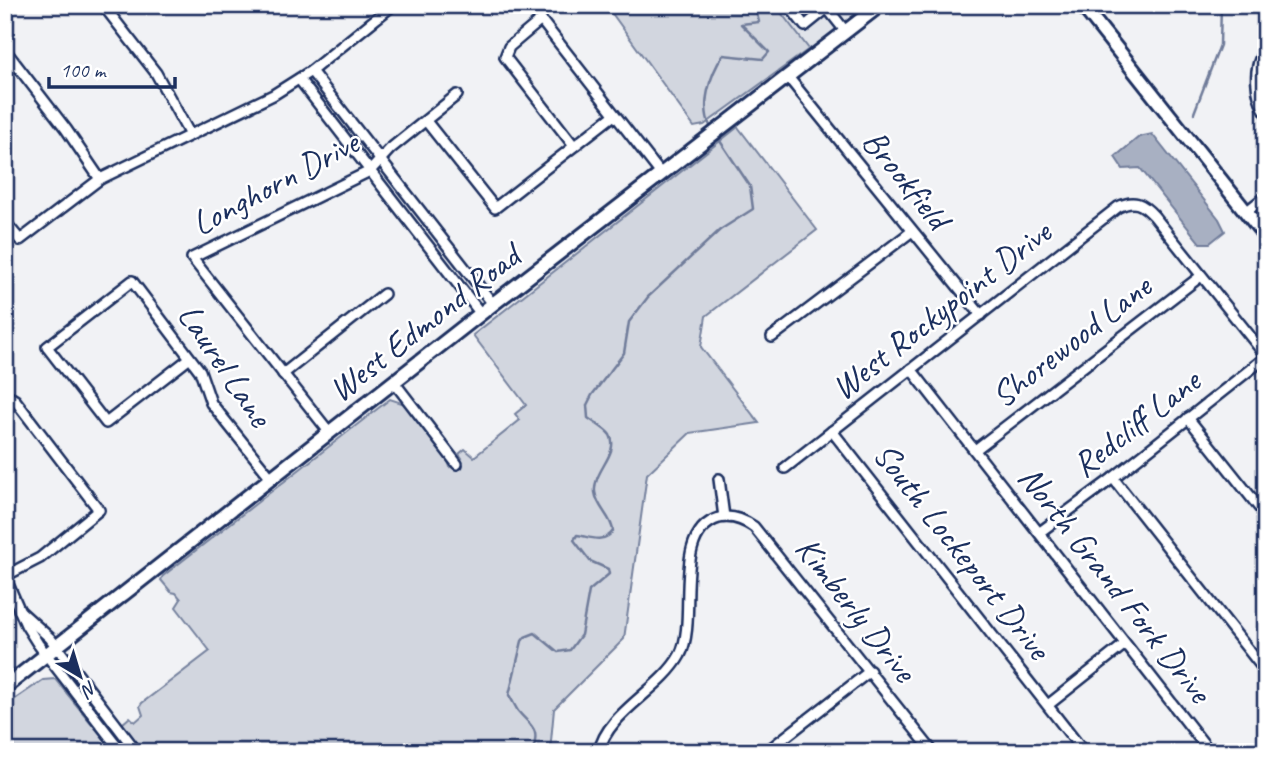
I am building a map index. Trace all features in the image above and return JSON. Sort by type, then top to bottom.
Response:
[{"type":"main road","name":"West Edmond Road","points":[[5,687],[880,5]]},
{"type":"main road","points":[[1082,5],[1266,237]]},
{"type":"street","points":[[103,5],[156,73],[190,135]]},
{"type":"street","points":[[5,222],[20,240],[100,179],[272,95],[299,79],[393,5]]},
{"type":"street","points":[[789,6],[805,26],[829,6],[846,32]]},
{"type":"street","points":[[574,146],[505,57],[509,47],[541,20],[661,174]]},
{"type":"street","points":[[1266,49],[1259,64],[1256,88],[1266,112]]},
{"type":"street","points":[[5,50],[66,129],[100,179]]},
{"type":"street","points":[[311,71],[493,304]]},
{"type":"street","name":"Brookfield","points":[[788,77],[981,315]]},
{"type":"street","points":[[299,79],[481,314]]},
{"type":"street","name":"Longhorn Drive","points":[[330,433],[192,258],[370,171],[390,149],[457,95]]},
{"type":"street","points":[[426,121],[495,208],[614,115]]},
{"type":"street","points":[[1250,217],[1266,196]]},
{"type":"street","name":"West Rockypoint Drive","points":[[785,468],[1118,207],[1133,201],[1145,206],[1201,276]]},
{"type":"street","points":[[1250,217],[1266,212]]},
{"type":"street","points":[[772,337],[911,232]]},
{"type":"street","points":[[1201,276],[1266,356]]},
{"type":"street","name":"Shorewood Lane","points":[[975,450],[1201,276]]},
{"type":"street","name":"Laurel Lane","points":[[190,358],[106,423],[47,347],[132,281],[200,371],[211,403],[272,479]]},
{"type":"street","points":[[282,374],[384,295]]},
{"type":"street","name":"Redcliff Lane","points":[[1040,532],[1113,478],[1266,356]]},
{"type":"street","name":"North Grand Fork Drive","points":[[911,369],[1210,752]]},
{"type":"street","points":[[394,382],[457,464]]},
{"type":"street","points":[[5,394],[15,400],[99,510],[40,558],[5,577],[18,609],[32,620],[101,727],[121,751],[125,752]]},
{"type":"street","points":[[1188,418],[1266,516]]},
{"type":"street","name":"South Lockeport Drive","points":[[832,431],[1084,752]]},
{"type":"street","points":[[1113,478],[1266,672]]},
{"type":"street","points":[[599,752],[602,738],[613,724],[658,682],[681,653],[687,622],[692,545],[709,523],[724,517],[719,479]]},
{"type":"street","name":"Kimberly Drive","points":[[724,517],[743,520],[754,527],[933,752]]},
{"type":"street","points":[[1048,705],[1125,644]]},
{"type":"street","points":[[52,652],[137,752]]},
{"type":"street","points":[[766,752],[870,671]]},
{"type":"shaded area","points":[[606,5],[775,5],[809,49],[704,125],[694,127]]},
{"type":"shaded area","points":[[775,5],[864,5],[809,49]]},
{"type":"shaded area","points":[[738,127],[817,230],[706,316],[701,347],[759,423],[690,433],[647,474],[624,639],[554,709],[550,752],[144,752],[122,724],[130,717],[135,722],[143,715],[140,706],[142,703],[210,651],[176,607],[181,599],[161,580],[163,576],[390,399],[405,404],[447,459],[450,467],[462,458],[459,454],[465,449],[474,457],[520,420],[515,414],[526,405],[473,335]]},
{"type":"shaded area","points":[[55,679],[115,752],[5,752],[5,706],[43,680]]},
{"type":"water","points":[[1152,134],[1219,219],[1225,231],[1210,243],[1200,243],[1140,168],[1123,169],[1115,157],[1139,137]]},
{"type":"waterway","points":[[712,130],[706,101],[714,72],[723,55],[763,59],[769,52],[741,24],[759,22],[756,10],[747,5]]},
{"type":"waterway","points":[[1194,113],[1220,45],[1221,5]]},
{"type":"waterway","points":[[532,752],[535,744],[533,728],[518,711],[509,695],[522,641],[535,633],[558,652],[570,650],[581,635],[589,591],[609,574],[608,569],[590,561],[574,540],[577,535],[601,539],[613,531],[595,492],[595,484],[612,449],[612,442],[610,435],[588,418],[587,405],[624,353],[629,322],[648,297],[720,230],[753,209],[750,186],[716,135]]}]
